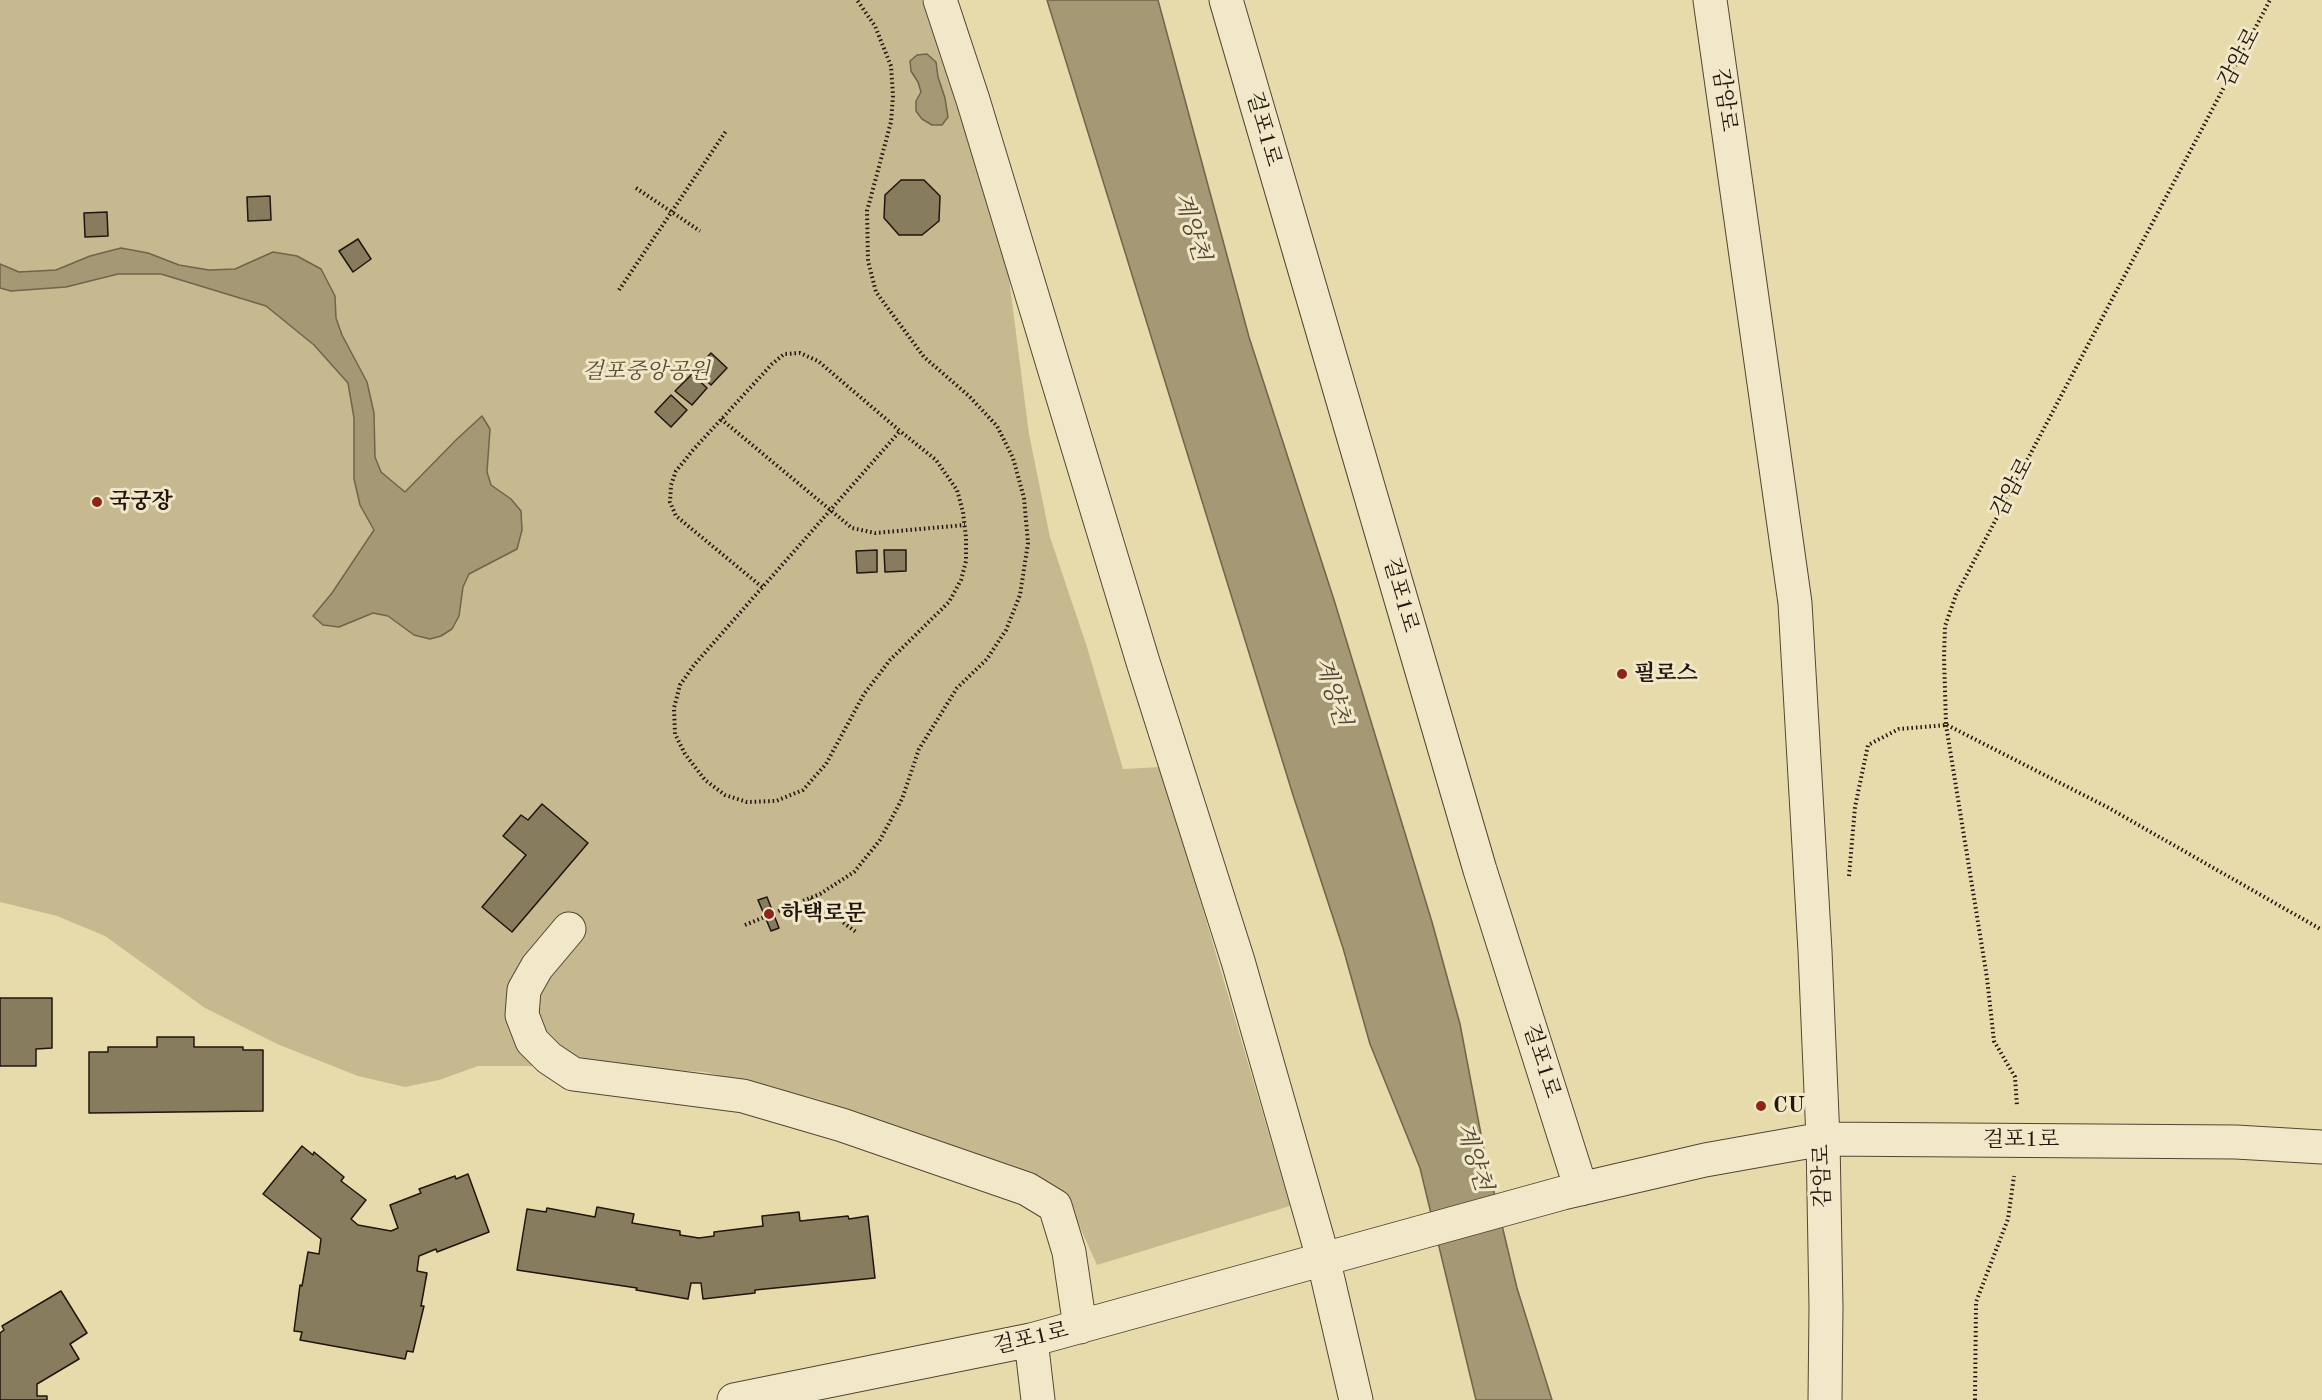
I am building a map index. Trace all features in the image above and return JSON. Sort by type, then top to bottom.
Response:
[{"type":"street","points":[[940,0],[973,100],[1143,662],[1238,961],[1336,1255],[1356,1400]]},
{"type":"street","name":"걸포1로","points":[[1227,0],[1572,1191]]},
{"type":"street","name":"감암로","points":[[1710,0],[1795,603],[1815,951],[1823,1139],[1825,1400]]},
{"type":"street","points":[[569,929],[537,967],[524,990],[522,1015],[532,1041],[549,1058],[573,1074],[743,1096],[842,1125],[1027,1189],[1055,1206],[1069,1252],[1080,1327]]},
{"type":"street","name":"걸포1로","points":[[734,1400],[1031,1340],[1572,1191],[1705,1160],[1823,1139],[2236,1142],[2322,1147]]},
{"type":"street","points":[[1031,1340],[1038,1400]]},
{"type":"path","points":[[745,925],[811,898],[854,872],[880,840],[902,799],[919,749],[957,688],[987,659],[1006,630],[1020,595],[1028,543],[1024,498],[1013,458],[997,426],[969,396],[924,357],[876,292],[868,261],[867,211],[891,122],[893,96],[891,66],[875,26],[857,0]]},
{"type":"path","name":"감암로","points":[[1975,1400],[1976,1302],[2008,1219],[2019,1139],[2015,1077],[1994,1041],[1987,978],[1946,725],[1945,626],[1956,595],[2270,0]]},
{"type":"path","points":[[619,290],[726,131]]},
{"type":"path","points":[[636,188],[700,231]]},
{"type":"path","points":[[762,587],[676,516],[670,502],[670,485],[676,471],[772,364],[784,354],[800,353],[819,361],[936,460],[957,490],[965,525],[966,561],[961,580],[949,602],[890,660],[864,693],[826,764],[803,790],[776,801],[747,802],[725,795],[705,780],[693,767],[675,734],[674,708],[680,685],[762,587],[900,431]]},
{"type":"path","points":[[721,419],[852,528],[875,533],[965,525]]},
{"type":"path","points":[[1848,886],[1855,807],[1868,745],[1899,729],[1946,725],[2107,807],[2322,930]]},
{"type":"path","points":[[811,898],[856,932]]},
{"type":"green space","name":"걸포중앙공원","points":[[0,0],[922,0],[1006,255],[1029,434],[1050,537],[1087,647],[1123,769],[1161,767],[1290,1206],[1097,1265],[1074,1214],[918,1134],[817,1099],[705,1072],[608,1066],[478,1066],[439,1080],[405,1087],[358,1076],[277,1044],[205,1008],[105,936],[57,916],[0,902]]},
{"type":"water","name":"계양천","points":[[1047,0],[1158,0],[1249,337],[1335,603],[1432,922],[1460,1024],[1484,1150],[1517,1288],[1552,1400],[1476,1400],[1420,1168],[1370,1044],[1343,948],[1293,795]]},
{"type":"water","points":[[927,54],[936,62],[945,98],[948,117],[942,125],[932,125],[922,119],[916,111],[916,101],[921,92],[911,71],[910,61],[917,55]]},
{"type":"water","points":[[121,248],[148,253],[179,265],[209,270],[235,269],[273,252],[297,256],[321,269],[335,296],[336,318],[342,335],[367,382],[374,413],[375,457],[381,472],[405,492],[482,416],[490,429],[487,472],[491,485],[511,499],[521,511],[522,530],[517,549],[469,574],[463,587],[459,616],[452,629],[441,636],[430,639],[414,635],[388,616],[373,613],[339,627],[323,625],[313,616],[332,593],[374,530],[360,505],[354,479],[354,418],[348,383],[314,345],[266,306],[161,274],[118,274],[66,287],[11,291],[0,288],[0,264],[19,272],[56,270],[90,256]]},
{"type":"building","points":[[901,180],[924,180],[940,196],[939,221],[922,235],[899,235],[884,218],[885,195]]},
{"type":"building","points":[[270,196],[271,220],[248,221],[247,197]]},
{"type":"building","points":[[107,212],[108,236],[85,237],[84,213]]},
{"type":"building","points":[[358,239],[371,259],[353,272],[339,251]]},
{"type":"building","points":[[711,353],[727,368],[711,385],[695,370]]},
{"type":"building","points":[[692,374],[707,388],[692,405],[675,391]]},
{"type":"building","points":[[671,395],[687,410],[671,427],[655,412]]},
{"type":"building","points":[[877,550],[877,572],[857,573],[856,551]]},
{"type":"building","points":[[884,550],[906,550],[906,571],[885,572]]},
{"type":"building","points":[[542,804],[588,843],[512,932],[482,907],[526,855],[503,836],[521,815],[528,820]]},
{"type":"building","name":"하택로문","points":[[767,897],[779,928],[771,931],[758,900]]},
{"type":"building","points":[[0,998],[52,998],[52,1048],[36,1049],[36,1066],[0,1066]]},
{"type":"building","points":[[157,1037],[194,1037],[194,1047],[243,1047],[243,1050],[263,1050],[263,1111],[89,1113],[89,1052],[108,1052],[108,1047],[157,1047]]},
{"type":"building","points":[[302,1146],[313,1155],[314,1152],[344,1177],[341,1181],[366,1200],[351,1219],[358,1225],[391,1231],[398,1228],[390,1205],[421,1193],[419,1189],[455,1176],[456,1179],[468,1174],[489,1232],[437,1252],[436,1249],[419,1256],[417,1271],[427,1273],[421,1306],[424,1306],[413,1352],[407,1351],[405,1359],[300,1340],[302,1332],[294,1331],[300,1285],[302,1286],[308,1252],[319,1254],[321,1239],[263,1194]]},
{"type":"building","points":[[597,1207],[634,1214],[632,1223],[680,1231],[680,1235],[699,1238],[714,1236],[714,1232],[763,1226],[762,1216],[799,1212],[800,1221],[868,1216],[875,1278],[755,1290],[755,1293],[703,1299],[701,1283],[691,1283],[688,1299],[636,1290],[637,1288],[517,1270],[527,1209],[546,1212],[547,1208],[595,1217]]},
{"type":"building","points":[[61,1291],[87,1333],[70,1344],[79,1359],[37,1384],[37,1396],[47,1396],[47,1400],[0,1400],[0,1333],[4,1330],[2,1326]]},
{"type":"place","name":"국궁장","points":[[97,502]]},
{"type":"place","name":"필로스","points":[[1622,674]]},
{"type":"place","name":"하택로문","points":[[769,914]]},
{"type":"place","name":"CU","points":[[1761,1106]]}]
